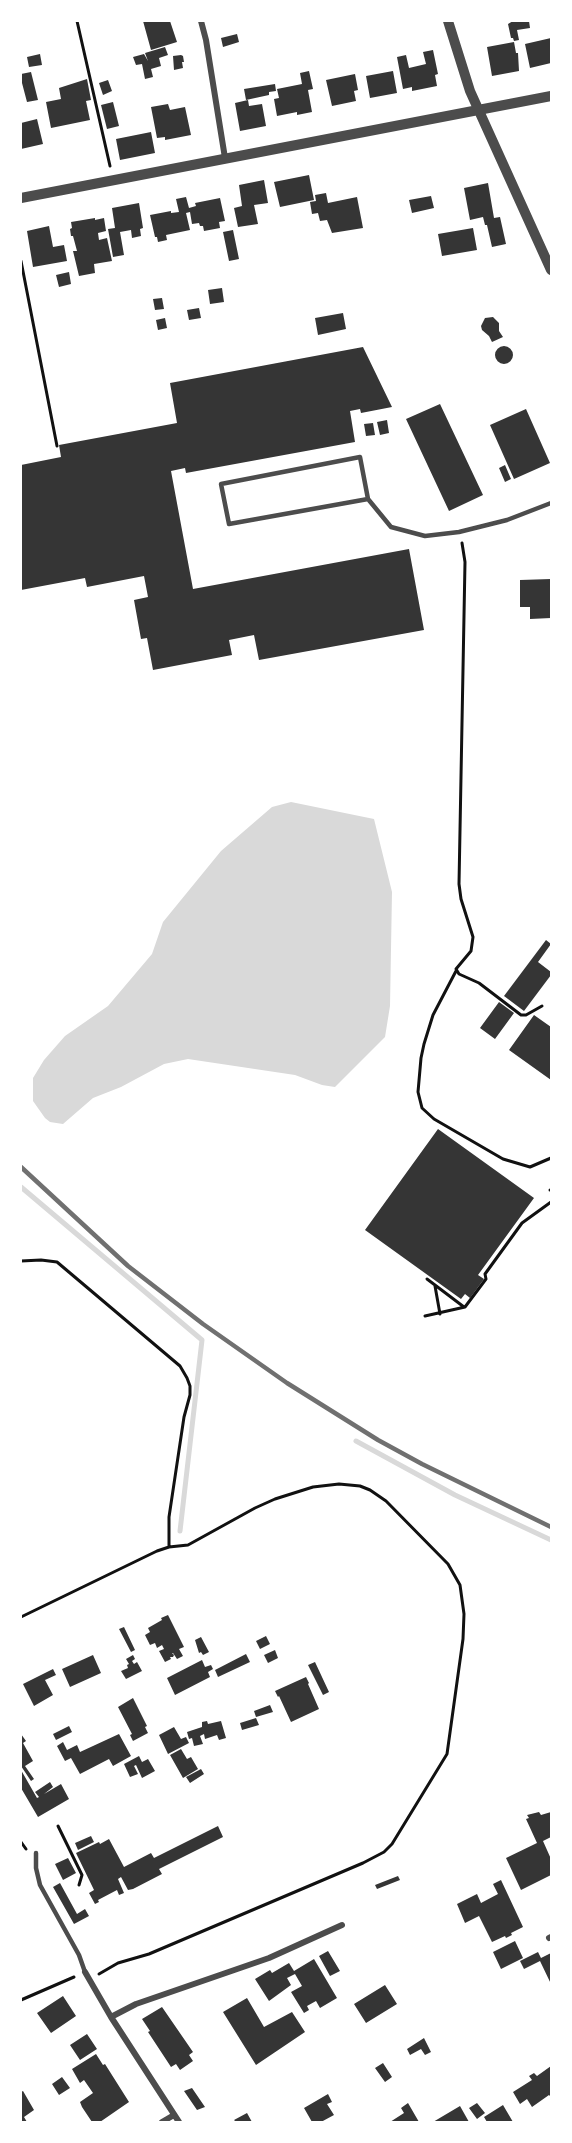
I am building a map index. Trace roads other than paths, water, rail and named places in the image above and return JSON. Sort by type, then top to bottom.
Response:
[{"type":"street","points":[[201,21],[225,159]]},
{"type":"street","points":[[448,21],[463,72],[478,110],[551,270]]},
{"type":"street","points":[[21,198],[551,96]]},
{"type":"street","points":[[111,2017],[136,2004],[269,1958],[342,1925]]},
{"type":"street","points":[[85,1972],[111,2017],[179,2122]]},
{"type":"street","points":[[162,2122],[174,2115]]},
{"type":"lane","points":[[368,499],[229,524],[221,484],[360,457],[368,499],[391,527],[425,536],[459,532],[507,520],[551,503]]},
{"type":"lane","points":[[36,1853],[36,1868],[40,1885],[79,1955],[85,1972]]},
{"type":"waterway","points":[[21,1187],[202,1340],[180,1531]]},
{"type":"waterway","points":[[356,1441],[455,1495],[551,1540]]},
{"type":"railway","points":[[21,1167],[128,1266],[203,1324],[287,1383],[378,1440],[551,1527]]}]
